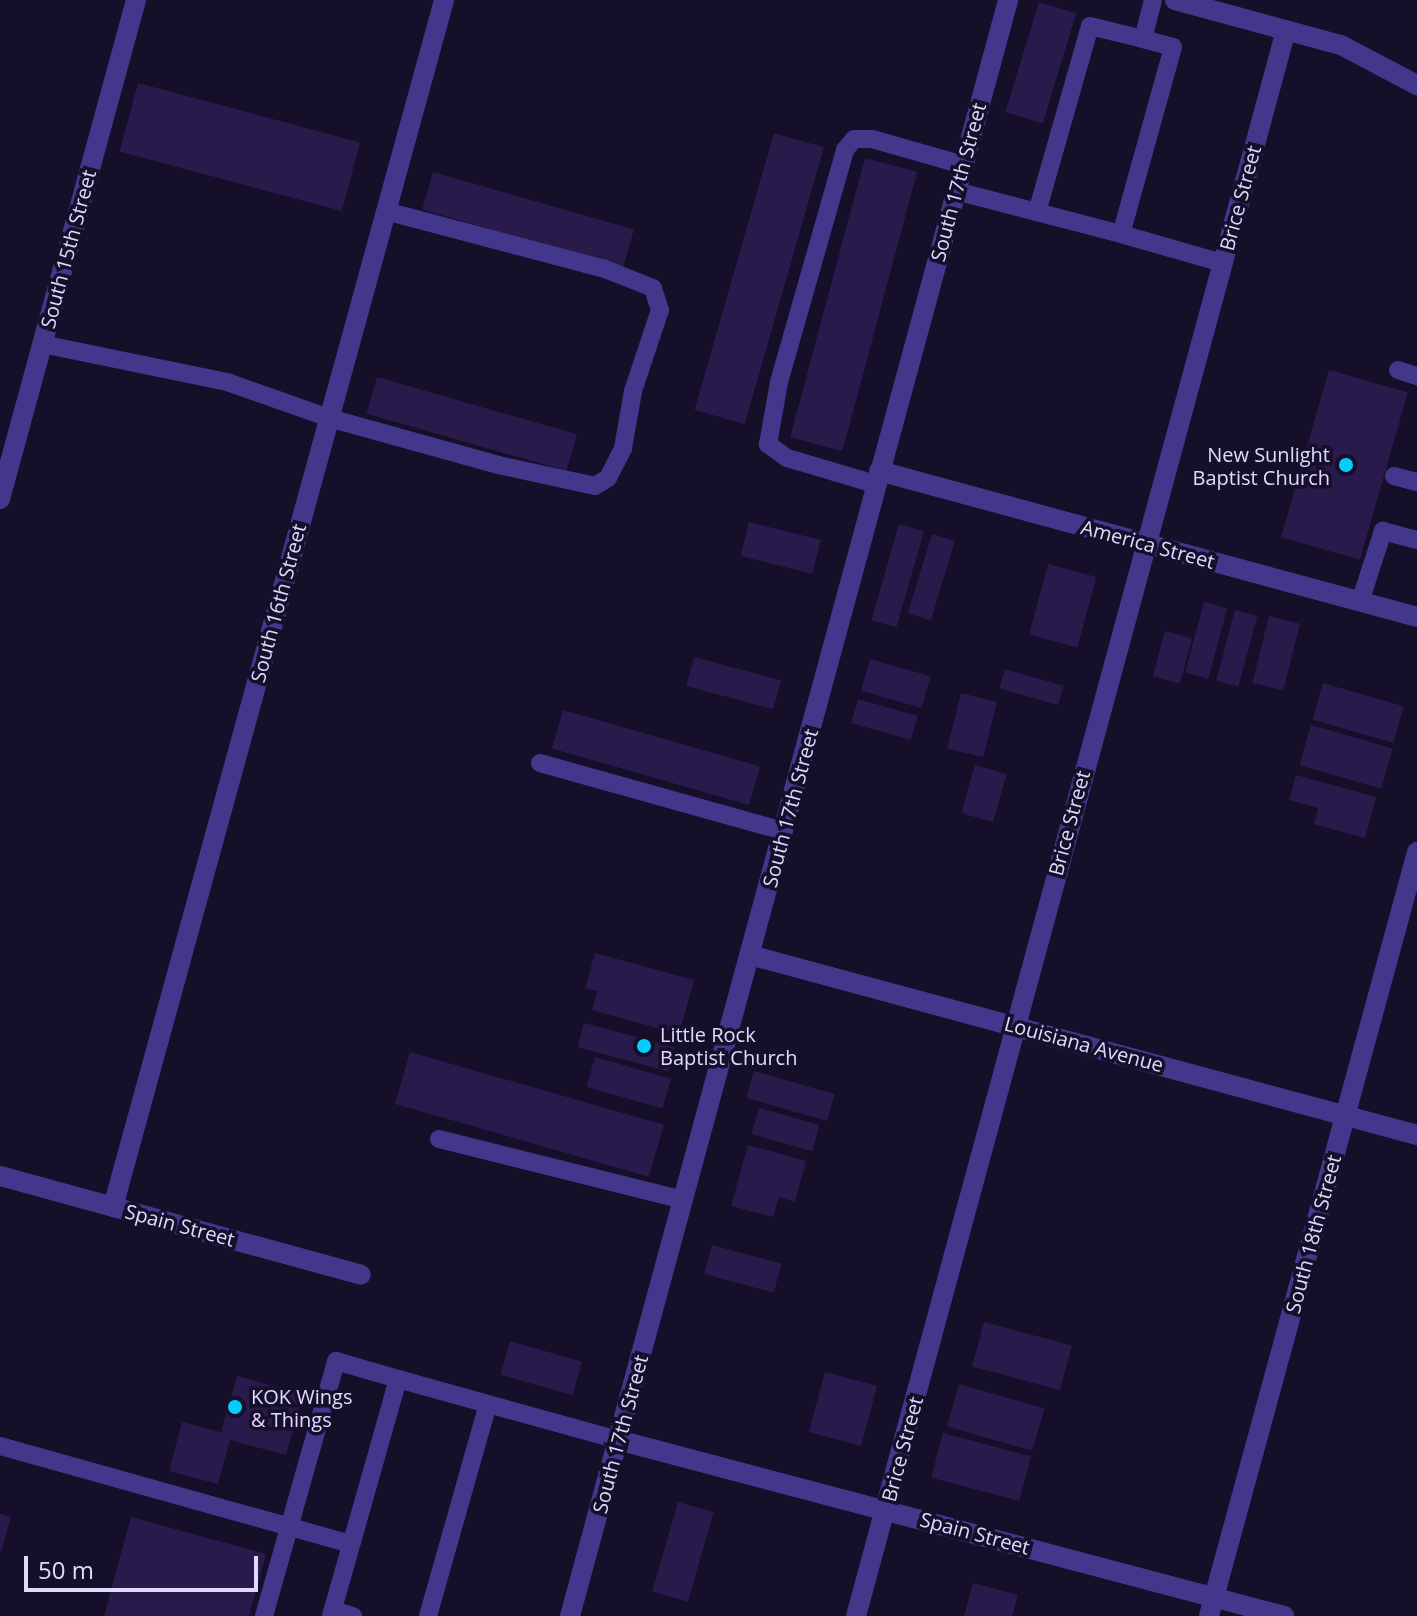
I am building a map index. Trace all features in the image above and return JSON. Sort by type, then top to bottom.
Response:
[{"type":"street","name":"South 15th Street","points":[[0,499],[136,0]]},
{"type":"street","name":"South 16th Street","points":[[113,1207],[444,0]]},
{"type":"street","name":"South 17th Street","points":[[570,1616],[1008,0]]},
{"type":"street","points":[[1175,0],[1367,55],[1417,85]]},
{"type":"street","name":"Brice Street","points":[[856,1616],[1014,1024],[1286,30]]},
{"type":"street","name":"America Street","points":[[877,478],[1145,544],[1417,617]]},
{"type":"street","name":"South 18th Street","points":[[1211,1606],[1417,852]]},
{"type":"street","name":"Louisiana Avenue","points":[[750,955],[1417,1135]]},
{"type":"street","name":"Spain Street","points":[[0,1176],[361,1275]]},
{"type":"street","name":"Spain Street","points":[[618,1440],[885,1510],[1211,1606],[1284,1616]]},
{"type":"lane","points":[[1143,39],[1153,0]]},
{"type":"lane","points":[[1037,212],[1090,26],[1143,39],[1173,47],[1121,234]]},
{"type":"lane","points":[[877,478],[787,458],[768,444],[779,382],[845,150],[854,139],[872,139],[963,165]]},
{"type":"lane","points":[[956,191],[1222,263]]},
{"type":"lane","points":[[42,344],[227,382],[329,418],[595,486],[608,478],[623,448],[633,391],[660,310],[653,288],[605,269],[386,211]]},
{"type":"lane","points":[[1398,370],[1417,376]]},
{"type":"lane","points":[[1394,476],[1417,482]]},
{"type":"lane","points":[[1360,602],[1383,531],[1417,540]]},
{"type":"lane","points":[[540,763],[783,831]]},
{"type":"lane","points":[[439,1139],[684,1200]]},
{"type":"lane","points":[[264,1616],[336,1361],[618,1440]]},
{"type":"lane","points":[[353,1616],[332,1613],[398,1379]]},
{"type":"lane","points":[[428,1616],[488,1404]]},
{"type":"lane","points":[[0,1446],[351,1544]]},
{"type":"building","points":[[1039,2],[1076,13],[1043,123],[1005,112]]},
{"type":"building","points":[[138,83],[360,143],[342,211],[120,152]]},
{"type":"building","points":[[774,133],[824,147],[745,424],[695,410]]},
{"type":"building","points":[[865,158],[917,172],[842,451],[790,437]]},
{"type":"building","points":[[433,172],[634,230],[623,267],[422,209]]},
{"type":"building","name":"New Sunlight Baptist Church","points":[[1329,370],[1408,393],[1360,560],[1281,537]]},
{"type":"building","points":[[377,377],[577,434],[566,471],[367,414]]},
{"type":"building","points":[[749,522],[821,540],[812,574],[741,556]]},
{"type":"building","points":[[899,524],[924,531],[896,627],[871,620]]},
{"type":"building","points":[[932,534],[955,541],[931,620],[908,613]]},
{"type":"building","points":[[1048,564],[1096,577],[1077,647],[1029,635]]},
{"type":"building","points":[[1204,602],[1227,608],[1208,679],[1185,673]]},
{"type":"building","points":[[1235,610],[1257,616],[1238,686],[1216,681]]},
{"type":"building","points":[[1269,616],[1300,624],[1283,691],[1252,683]]},
{"type":"building","points":[[1165,631],[1192,638],[1180,684],[1153,676]]},
{"type":"building","points":[[694,657],[781,680],[773,709],[686,686]]},
{"type":"building","points":[[870,659],[931,676],[921,708],[861,691]]},
{"type":"building","points":[[1005,669],[1064,686],[1058,705],[999,688]]},
{"type":"building","points":[[1323,683],[1404,706],[1393,743],[1313,720]]},
{"type":"building","points":[[961,693],[997,702],[983,757],[947,748]]},
{"type":"building","points":[[858,699],[918,716],[911,740],[851,723]]},
{"type":"building","points":[[563,710],[760,767],[749,805],[552,748]]},
{"type":"building","points":[[1311,725],[1393,748],[1381,789],[1299,765]]},
{"type":"building","points":[[975,765],[1007,774],[993,822],[961,813]]},
{"type":"building","points":[[1296,775],[1376,797],[1365,838],[1314,824],[1318,808],[1289,800]]},
{"type":"building","points":[[595,953],[694,980],[679,1034],[592,1010],[597,991],[585,988]]},
{"type":"building","points":[[584,1023],[675,1047],[668,1071],[578,1047]]},
{"type":"building","points":[[410,1052],[664,1125],[649,1177],[395,1104]]},
{"type":"building","points":[[595,1057],[671,1079],[662,1109],[586,1087]]},
{"type":"building","points":[[754,1071],[835,1094],[827,1121],[746,1098]]},
{"type":"building","points":[[759,1108],[820,1125],[812,1151],[752,1134]]},
{"type":"building","points":[[748,1145],[806,1161],[795,1202],[779,1197],[773,1217],[731,1206]]},
{"type":"building","points":[[712,1245],[782,1264],[774,1293],[704,1274]]},
{"type":"building","points":[[984,1322],[1072,1346],[1060,1390],[972,1366]]},
{"type":"building","points":[[510,1341],[582,1362],[572,1395],[500,1375]]},
{"type":"building","points":[[825,1372],[877,1386],[861,1446],[809,1432]]},
{"type":"building","points":[[237,1376],[303,1394],[286,1455],[230,1440],[218,1484],[169,1471],[182,1422],[221,1432]]},
{"type":"building","points":[[959,1384],[1045,1409],[1032,1451],[947,1426]]},
{"type":"building","points":[[943,1433],[1031,1457],[1019,1501],[931,1477]]},
{"type":"building","points":[[678,1502],[714,1512],[688,1602],[652,1591]]},
{"type":"building","points":[[0,1514],[11,1517],[1,1552],[0,1552]]},
{"type":"building","points":[[131,1517],[266,1554],[249,1616],[104,1616]]},
{"type":"building","points":[[973,1583],[1018,1595],[1012,1616],[964,1616]]},
{"type":"place","name":"New Sunlight Baptist Church","points":[[1346,465]]},
{"type":"place","name":"Little Rock Baptist Church","points":[[644,1046]]},
{"type":"place","name":"KOK Wings & Things","points":[[235,1407]]}]
